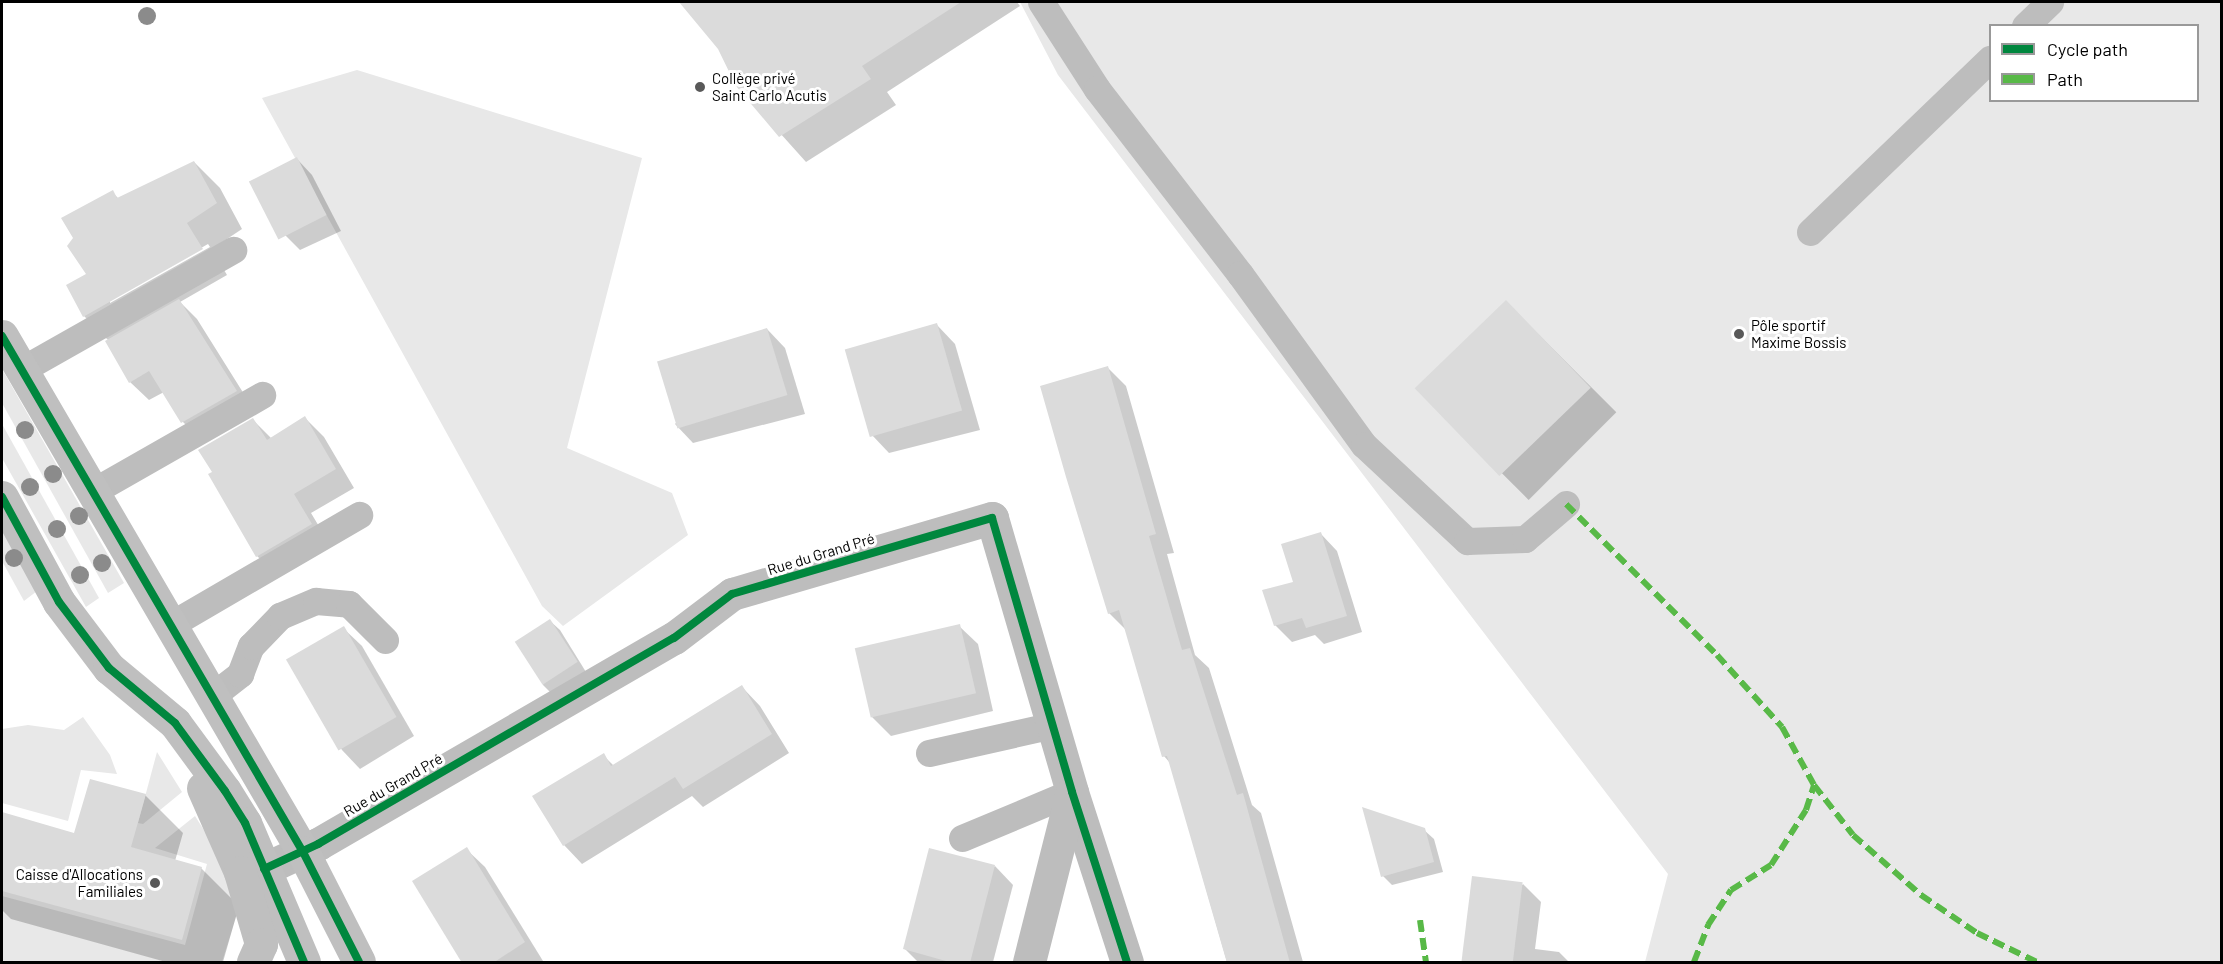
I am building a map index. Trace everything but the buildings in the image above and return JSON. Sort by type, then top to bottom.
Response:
[{"type":"main road","points":[[2,336],[303,852],[359,963]]},
{"type":"main road","points":[[2,497],[59,602],[109,668],[175,723],[240,815],[304,963]]},
{"type":"main road","points":[[175,723],[240,872],[261,944],[253,963]]},
{"type":"street","name":"Rue du Grand Pré","points":[[264,869],[303,852],[674,638],[732,594],[992,518],[1072,792],[1127,963]]},
{"type":"street","name":"Rue du Grand Pré","points":[[1029,963],[1072,792]]},
{"type":"lane","points":[[1041,2],[1097,89],[1240,274],[1364,445],[1467,541],[1525,539],[1566,504]]},
{"type":"lane","points":[[2027,24],[2050,2]]},
{"type":"lane","points":[[1810,232],[1989,60]]},
{"type":"lane","points":[[21,370],[233,250]]},
{"type":"lane","points":[[92,492],[262,395]]},
{"type":"lane","points":[[170,625],[359,515]]},
{"type":"lane","points":[[212,696],[240,674],[251,646],[280,616],[316,601],[349,604],[385,640]]},
{"type":"lane","points":[[929,753],[1053,725]]},
{"type":"lane","points":[[962,838],[1072,792]]},
{"type":"shaded area","name":"Pôle sportif Maxime Bossis","points":[[1020,2],[2221,2],[2221,962],[1645,962],[1668,874],[1058,75]]},
{"type":"shaded area","points":[[357,70],[642,158],[567,448],[672,493],[688,535],[563,626],[542,606],[262,98]]},
{"type":"shaded area","points":[[2,369],[124,583],[108,593],[2,403]]},
{"type":"shaded area","points":[[2,424],[99,598],[86,607],[2,458]]},
{"type":"shaded area","points":[[2,530],[37,591],[24,601],[2,561]]},
{"type":"shaded area","points":[[83,717],[110,755],[117,774],[81,770],[68,821],[2,803],[2,729],[28,725],[64,730]]},
{"type":"shaded area","points":[[157,752],[182,792],[143,824],[138,823]]},
{"type":"shaded area","points":[[195,816],[216,849],[237,914],[222,962],[2,962],[2,896],[185,945],[207,864],[155,848]]},
{"type":"marked path","points":[[1566,504],[1717,655],[1782,727],[1814,785],[1853,835],[1921,895],[1977,933],[2037,962]]},
{"type":"marked path","points":[[1694,962],[1708,925],[1731,890],[1771,865],[1806,810],[1814,785]]},
{"type":"marked path","points":[[1420,920],[1426,962]]},
{"type":"cycle path","points":[[2,336],[303,852],[359,962]]},
{"type":"cycle path","points":[[2,497],[59,602],[109,668],[175,723],[225,791],[245,823],[304,962]]},
{"type":"cycle path","points":[[264,869],[318,844],[674,638],[732,594],[992,518],[1072,792],[1127,962]]},
{"type":"place","name":"Collège privé Saint Carlo Acutis","points":[[700,87]]},
{"type":"place","name":"Pôle sportif Maxime Bossis","points":[[1739,334]]},
{"type":"place","name":"Caisse d'Allocations Familiales","points":[[155,883]]}]
